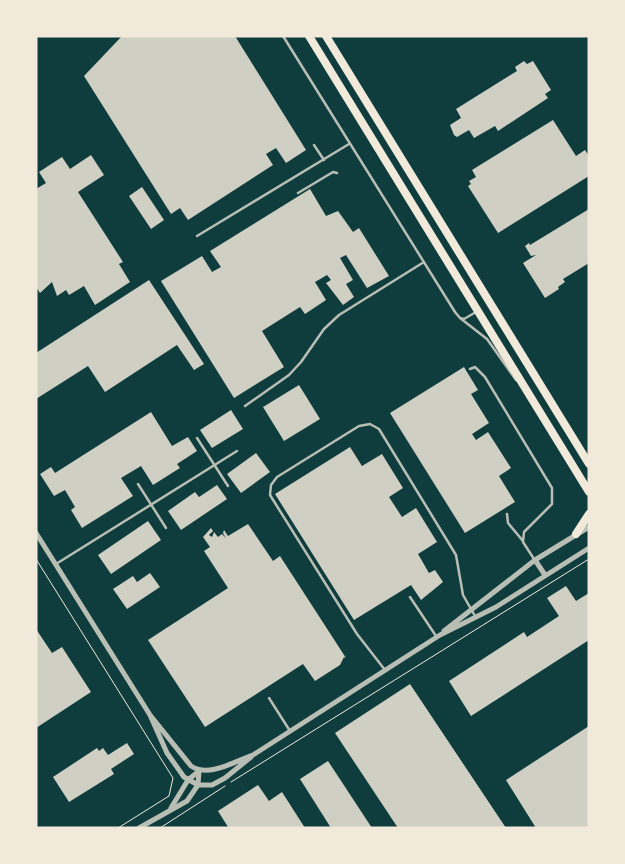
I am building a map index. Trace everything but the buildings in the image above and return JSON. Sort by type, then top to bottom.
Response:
[{"type":"main road","points":[[308,36],[589,492]]},
{"type":"main road","points":[[326,36],[589,464]]},
{"type":"main road","points":[[477,311],[489,300]]},
{"type":"main road","points":[[576,534],[589,514]]},
{"type":"street","points":[[150,715],[166,753],[179,772],[188,780],[198,784],[206,786],[218,782],[253,754],[438,636],[535,560],[589,527]]},
{"type":"street","points":[[36,533],[150,715],[187,762],[199,771]]},
{"type":"street","points":[[438,636],[476,618],[589,548]]},
{"type":"street","points":[[535,560],[546,575]]},
{"type":"street","points":[[171,808],[188,780],[199,771],[213,770],[253,754]]},
{"type":"street","points":[[139,828],[186,801],[198,784],[199,771]]},
{"type":"lane","points":[[282,36],[460,318],[487,339],[510,373],[524,388]]},
{"type":"lane","points":[[197,236],[350,144]]},
{"type":"lane","points":[[314,145],[324,160]]},
{"type":"lane","points":[[298,193],[333,172],[337,173]]},
{"type":"lane","points":[[245,406],[289,375],[302,362],[324,328],[339,315],[424,262]]},
{"type":"lane","points":[[460,318],[469,318],[477,311]]},
{"type":"lane","points":[[470,369],[476,367],[485,377],[552,488],[552,504],[524,532],[524,542]]},
{"type":"lane","points":[[385,670],[357,634],[272,500],[271,485],[277,477],[359,426],[365,424],[375,425],[398,459],[456,555],[463,595],[476,618]]},
{"type":"lane","points":[[197,438],[228,486]]},
{"type":"lane","points":[[56,564],[236,451]]},
{"type":"lane","points":[[138,484],[166,528]]},
{"type":"lane","points":[[508,514],[508,523],[524,542],[535,560]]},
{"type":"lane","points":[[410,597],[438,636]]},
{"type":"lane","points":[[269,698],[290,731]]},
{"type":"path","points":[[36,559],[173,778],[169,796],[118,828]]},
{"type":"path","points":[[160,828],[589,559]]}]
